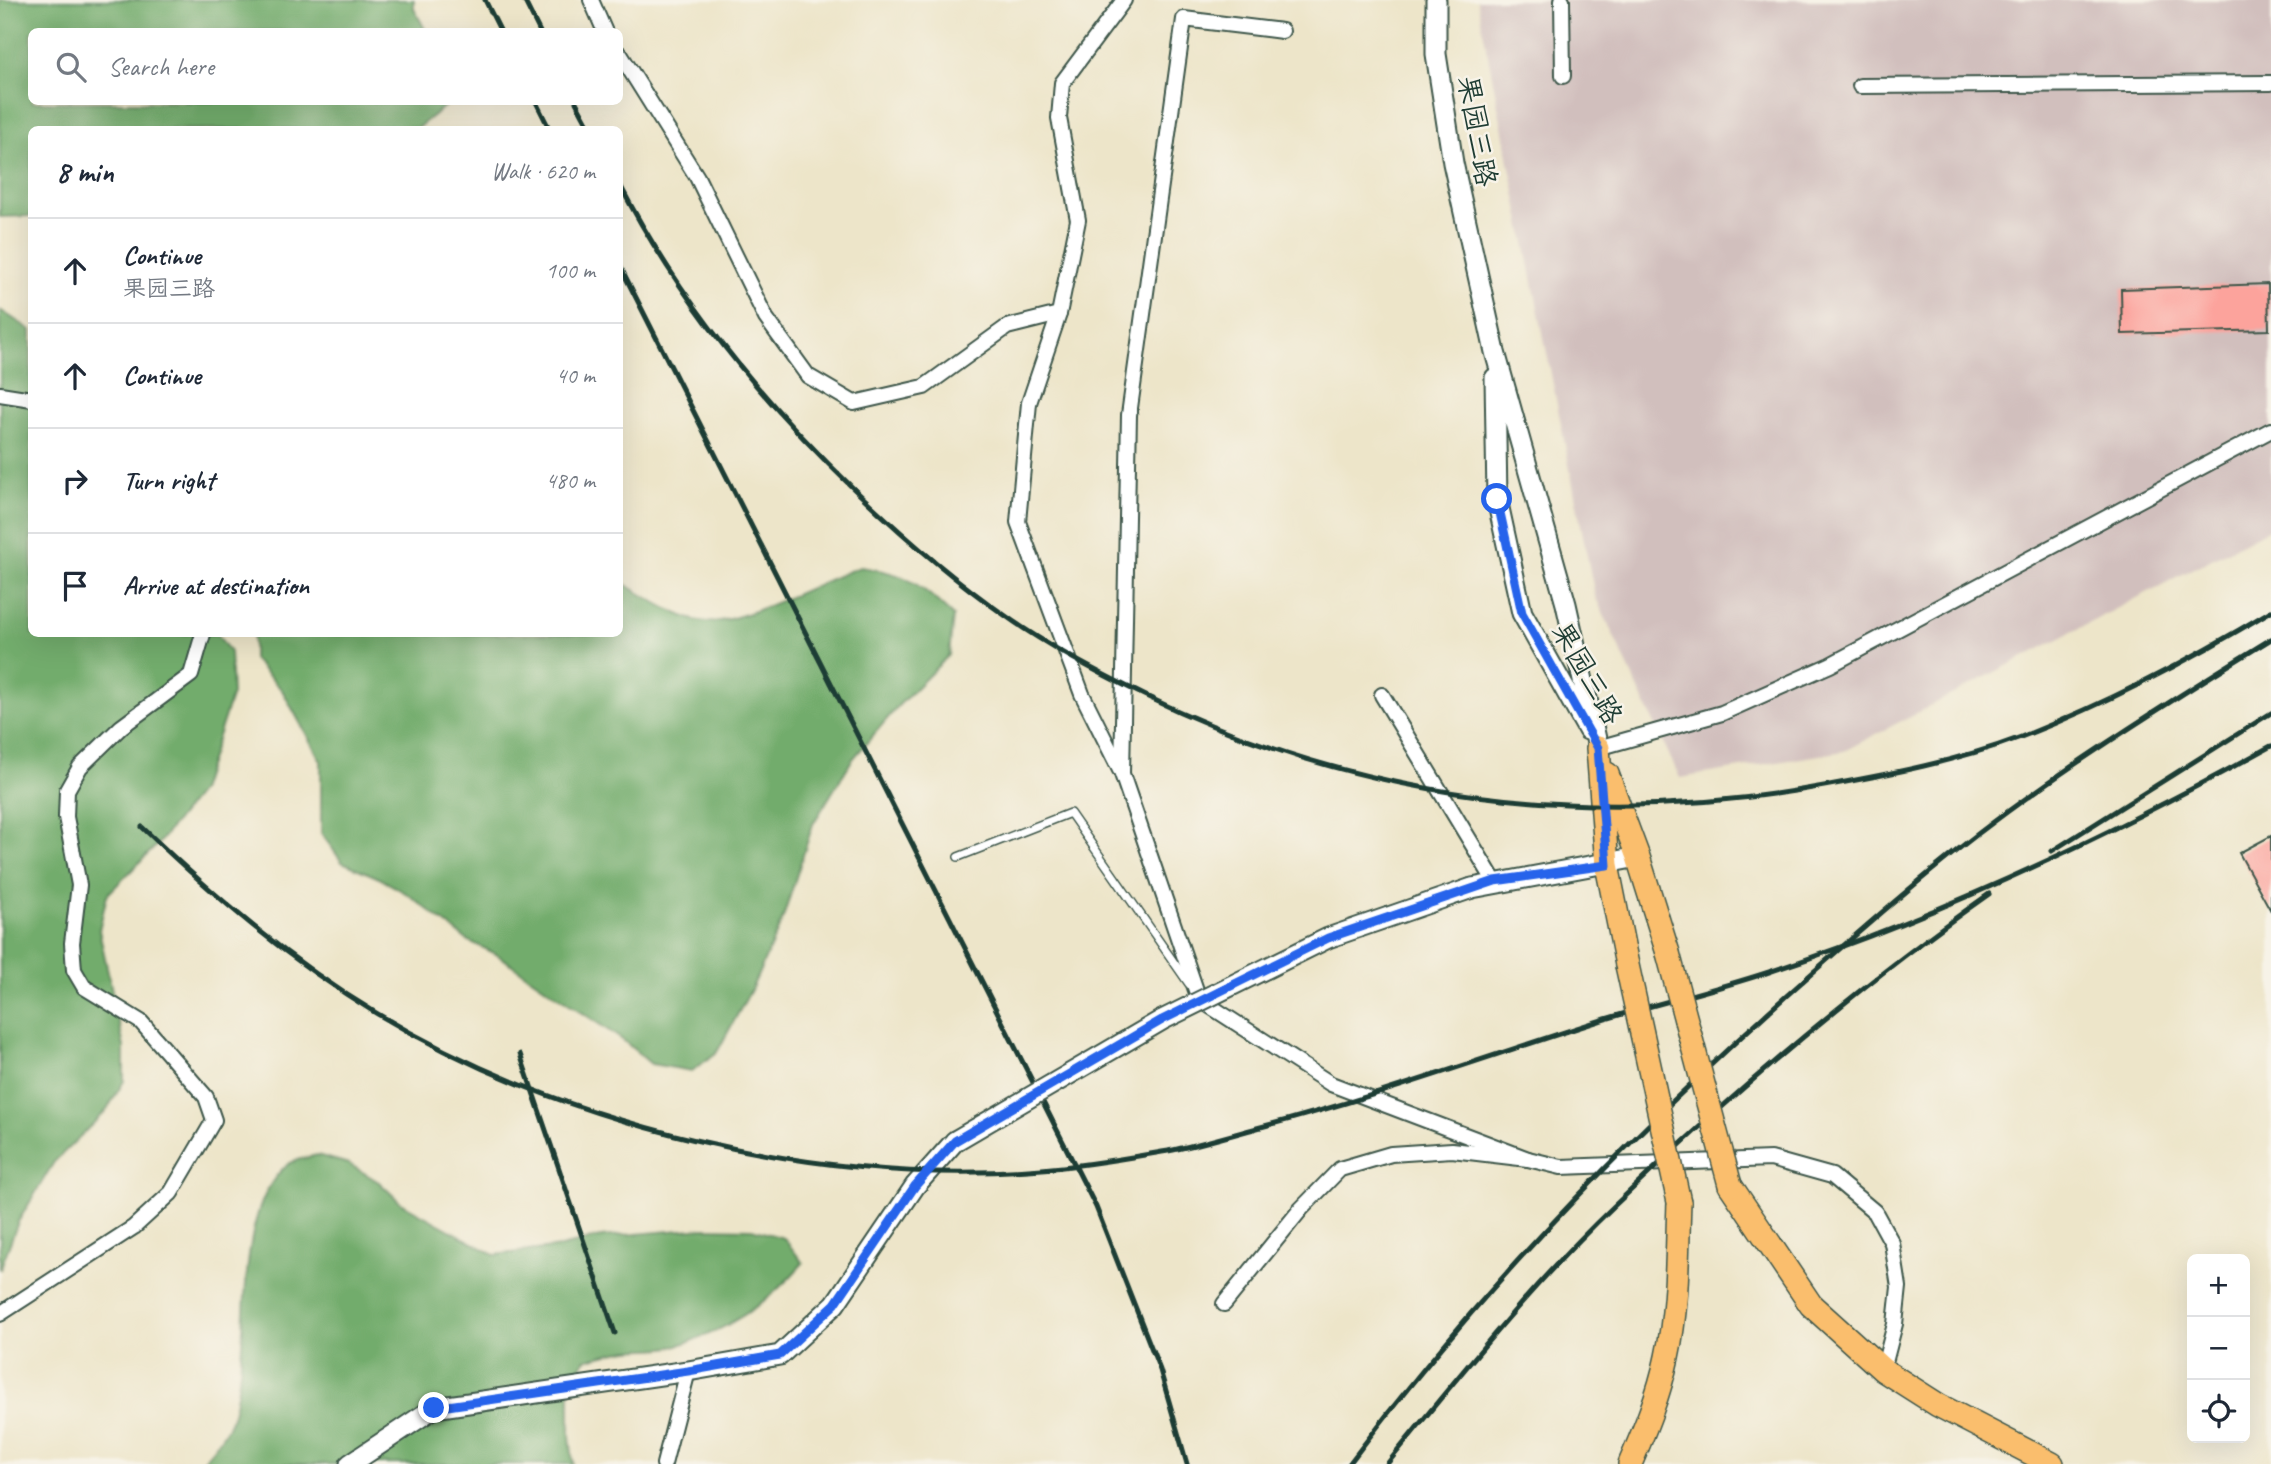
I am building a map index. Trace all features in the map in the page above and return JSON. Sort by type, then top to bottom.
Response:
[{"type":"main road","points":[[1598,748],[1638,857],[1668,953],[1730,1185],[1811,1305],[1883,1370],[1938,1405],[2052,1464]]},
{"type":"main road","points":[[1598,748],[1607,865],[1679,1202],[1675,1304],[1667,1357],[1651,1414],[1630,1464]]},
{"type":"street","points":[[591,0],[604,28]]},
{"type":"street","points":[[1124,0],[1062,83],[1059,118],[1078,220],[1059,314],[1029,403],[1018,522],[1082,694],[1122,775],[1199,999],[1331,1084],[1528,1159]]},
{"type":"street","name":"果园三路","points":[[1436,0],[1436,54],[1453,163],[1495,352],[1566,604],[1598,748]]},
{"type":"street","points":[[1562,0],[1563,76]]},
{"type":"street","points":[[1122,775],[1129,415],[1184,19],[1282,31]]},
{"type":"street","points":[[623,59],[697,177],[766,318],[808,376],[854,403],[924,387],[1007,327],[1059,314]]},
{"type":"street","points":[[1860,86],[2271,83]]},
{"type":"street","name":"果园三路","points":[[1495,352],[1497,499],[1522,613],[1598,748]]},
{"type":"street","points":[[0,394],[28,399]]},
{"type":"street","points":[[1598,748],[1723,713],[1830,665],[2271,430]]},
{"type":"street","points":[[0,1314],[134,1227],[171,1193],[214,1119],[206,1097],[141,1022],[85,987],[74,970],[72,943],[79,885],[65,817],[67,790],[80,767],[121,727],[191,676],[202,637]]},
{"type":"street","points":[[1382,695],[1495,881]]},
{"type":"street","points":[[350,1464],[434,1408],[780,1355],[835,1304],[915,1186],[955,1141],[1162,1020],[1328,938],[1472,888],[1495,881],[1607,865],[1638,857]]},
{"type":"street","points":[[1224,1304],[1301,1209],[1339,1168],[1391,1154],[1452,1150],[1528,1159],[1561,1167],[1771,1159],[1832,1176],[1875,1212],[1892,1243],[1899,1287],[1895,1324],[1883,1370]]},
{"type":"street","points":[[664,1464],[688,1371]]},
{"type":"lane","points":[[958,858],[1070,813],[1199,999]]},
{"type":"shaded area","points":[[1477,0],[2271,0],[2271,528],[1844,751],[1680,778],[1595,596]]},
{"type":"green space","points":[[0,0],[414,0],[414,9],[424,28],[28,28],[28,105],[446,105],[420,126],[28,126],[28,216],[0,217]]},
{"type":"green space","points":[[0,310],[28,328],[28,637],[219,637],[230,652],[232,694],[200,791],[158,844],[107,895],[99,930],[124,1047],[124,1081],[106,1111],[54,1162],[18,1222],[0,1270]]},
{"type":"green space","points":[[860,567],[876,569],[911,581],[953,616],[949,655],[898,706],[852,760],[813,824],[782,921],[752,988],[717,1052],[692,1071],[651,1064],[624,1041],[496,954],[467,940],[409,895],[342,862],[321,833],[321,761],[282,690],[253,659],[253,637],[623,637],[623,584],[697,621],[723,620],[762,608]]},
{"type":"green space","points":[[317,1155],[349,1164],[379,1182],[401,1203],[495,1255],[561,1247],[601,1237],[705,1228],[752,1229],[784,1238],[803,1263],[760,1304],[708,1334],[671,1347],[622,1351],[585,1360],[570,1385],[573,1464],[201,1464],[222,1437],[231,1420],[241,1358],[250,1248],[257,1215],[269,1187],[287,1165]]},
{"type":"building","points":[[2268,284],[2269,330],[2122,334],[2121,289]]},
{"type":"building","points":[[2271,836],[2271,911],[2239,853]]},
{"type":"railway","points":[[485,0],[499,28]]},
{"type":"railway","points":[[524,0],[538,28]]},
{"type":"railway","points":[[538,105],[548,126]]},
{"type":"railway","points":[[578,105],[589,126]]},
{"type":"railway","points":[[623,190],[643,227],[696,308],[756,385],[821,456],[873,507],[964,585],[1055,648],[1146,696],[1227,731],[1309,760],[1393,782],[1478,796],[1563,804],[1649,805],[1736,799],[1899,772],[1997,746],[2086,710],[2211,646],[2271,611]]},
{"type":"railway","points":[[623,272],[1096,1207],[1160,1370],[1187,1464]]},
{"type":"railway","points":[[1349,1464],[1452,1335],[1564,1211],[1681,1094],[1802,982],[1916,884],[2005,814],[2122,733],[2271,639]]},
{"type":"railway","points":[[2052,851],[2271,713]]},
{"type":"railway","points":[[142,827],[254,926],[344,993],[450,1053],[529,1088],[612,1117],[697,1140],[784,1158],[871,1168],[958,1172],[1042,1169],[1179,1149],[1213,1140],[1343,1104],[1599,1021],[1766,973],[1897,926],[2024,871],[2149,811],[2271,746]]},
{"type":"railway","points":[[1387,1464],[1525,1299],[1614,1206],[1796,1043],[1891,966],[1989,894]]},
{"type":"railway","points":[[520,1054],[615,1333]]},
{"type":"route","points":[[434,1408],[780,1355],[835,1304],[915,1186],[955,1141],[1162,1020],[1328,938],[1495,881],[1607,865],[1598,748],[1522,613],[1497,499]]}]
